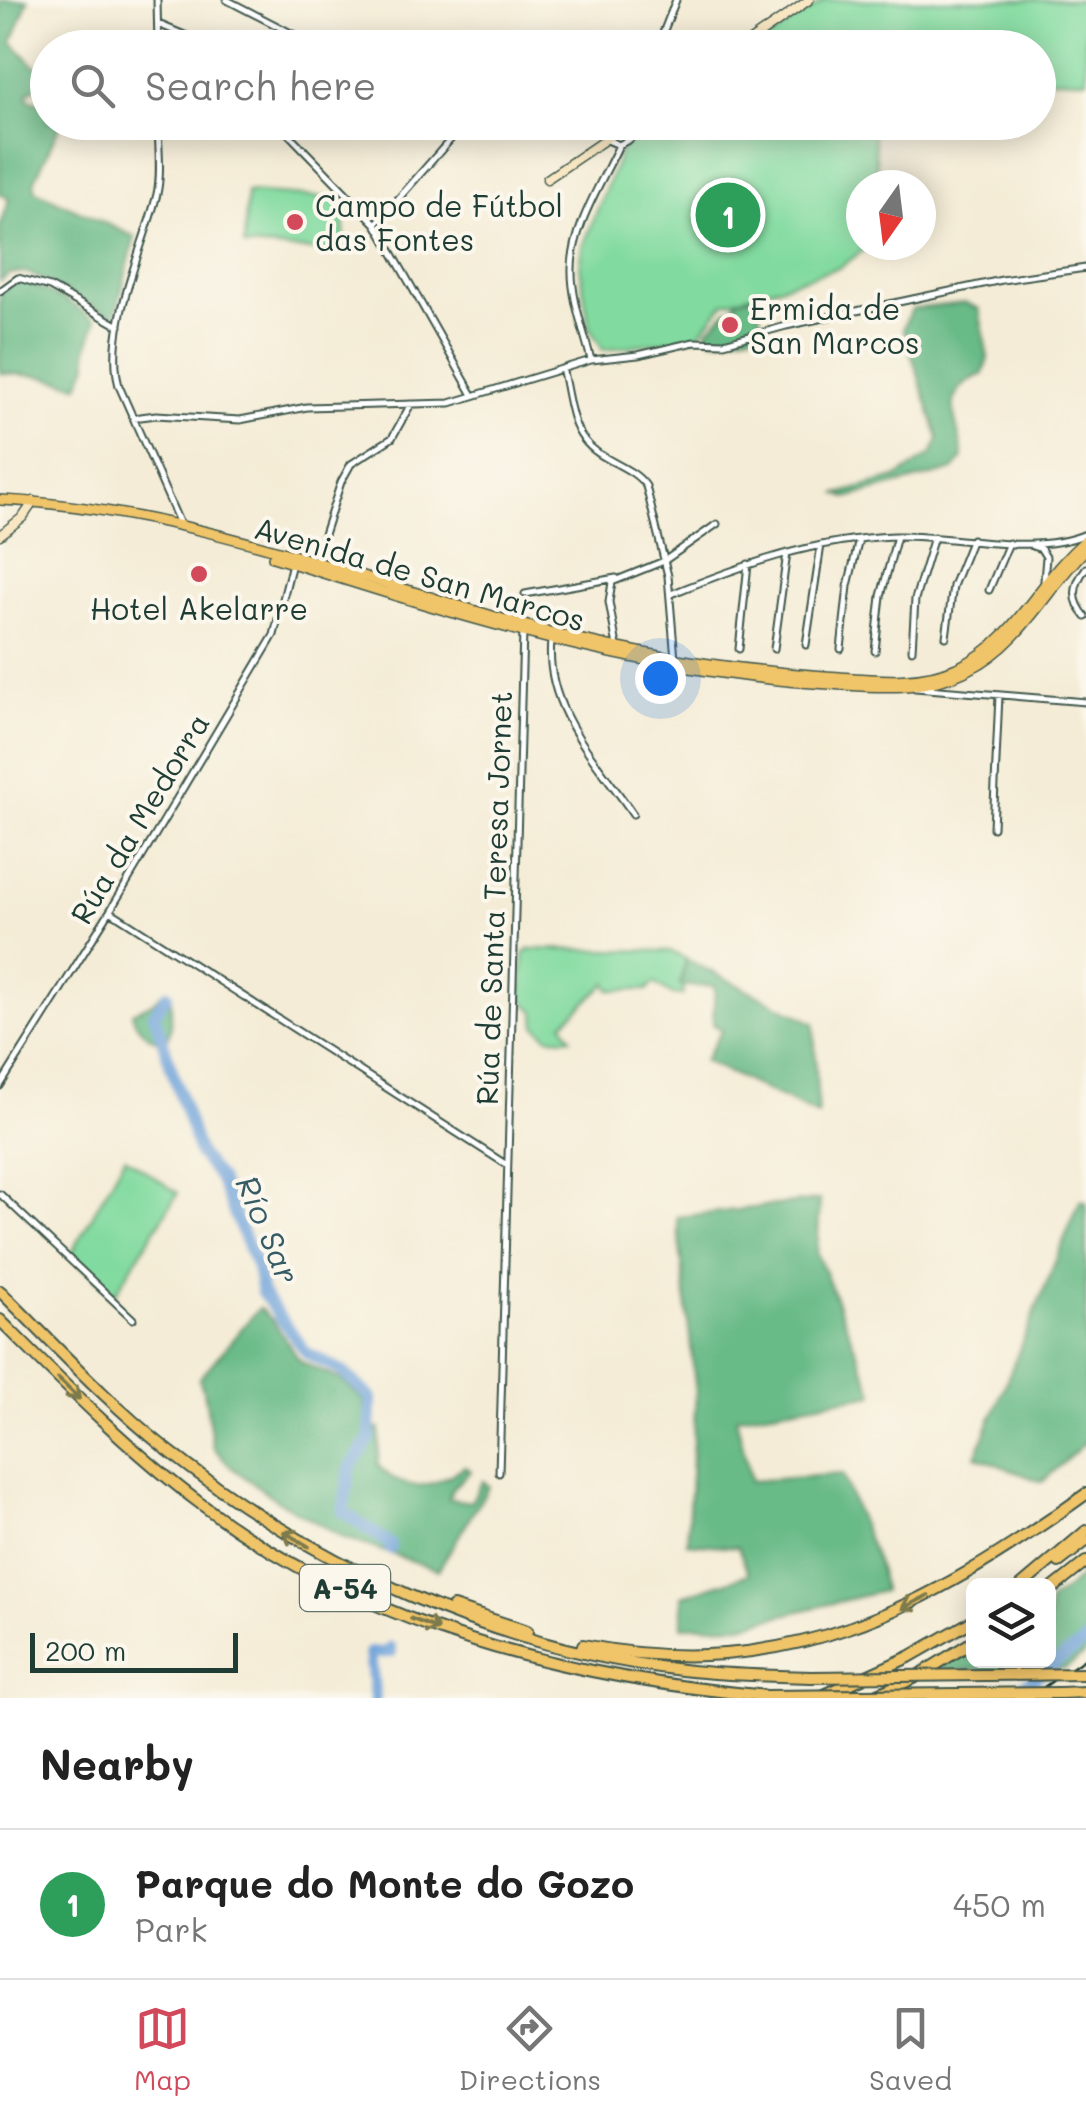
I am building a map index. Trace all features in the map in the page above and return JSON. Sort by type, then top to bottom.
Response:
[{"type":"highway","name":"A-54","points":[[0,1291],[118,1408],[215,1486],[304,1544],[415,1598],[483,1625],[620,1660],[682,1670],[811,1677],[1086,1674]]},
{"type":"highway","name":"A-54","points":[[0,1320],[108,1426],[203,1505],[322,1578],[420,1622],[553,1665],[680,1688],[767,1696],[1086,1692]]},
{"type":"highway","points":[[415,1598],[528,1631],[628,1652],[710,1656],[790,1645],[861,1626],[907,1606],[1024,1538],[1086,1494]]},
{"type":"highway","points":[[1034,1578],[1086,1531]]},
{"type":"highway","points":[[1036,1578],[1086,1541]]},
{"type":"highway","points":[[1056,1586],[1086,1562]]},
{"type":"highway","points":[[816,1698],[909,1657],[966,1625]]},
{"type":"highway","points":[[868,1698],[914,1678],[966,1646]]},
{"type":"main road","name":"Avenida de San Marcos","points":[[0,500],[124,514],[181,527],[621,654]]},
{"type":"main road","name":"Avenida de San Marcos","points":[[209,535],[523,632],[621,654]]},
{"type":"main road","points":[[943,682],[994,644],[1086,537]]},
{"type":"main road","points":[[621,654],[720,674],[902,684],[943,682],[982,662],[1006,644],[1086,549]]},
{"type":"main road","points":[[278,553],[292,563],[314,563]]},
{"type":"main road","points":[[454,604],[519,627],[523,632],[576,639]]},
{"type":"main road","points":[[621,654],[675,654],[696,663],[902,684],[960,666]]},
{"type":"main road","points":[[621,654],[670,662],[675,654]]},
{"type":"main road","points":[[675,654],[680,664],[720,674]]},
{"type":"street","points":[[157,0],[158,30]]},
{"type":"street","points":[[228,0],[286,30]]},
{"type":"street","points":[[664,30],[676,0]]},
{"type":"street","points":[[766,30],[809,0]]},
{"type":"street","points":[[158,24],[172,30]]},
{"type":"street","points":[[158,140],[158,189],[119,326],[116,375],[181,527]]},
{"type":"street","points":[[294,140],[376,224],[473,396]]},
{"type":"street","points":[[376,224],[450,140]]},
{"type":"street","points":[[546,180],[605,140],[619,144],[628,140]]},
{"type":"street","points":[[591,360],[573,288],[574,253],[619,144]]},
{"type":"street","points":[[133,418],[240,420],[307,406],[450,402],[591,360],[702,343],[724,344],[786,326],[1002,280],[1086,268]]},
{"type":"street","points":[[0,291],[18,278],[34,280],[119,326]]},
{"type":"street","points":[[563,370],[570,417],[586,443],[646,486],[671,594],[675,654]]},
{"type":"street","points":[[314,563],[341,482],[351,464],[392,438],[411,404]]},
{"type":"street","points":[[0,535],[34,501]]},
{"type":"street","points":[[526,594],[636,574],[664,561],[717,524]]},
{"type":"street","points":[[876,652],[881,596],[897,536]]},
{"type":"street","points":[[671,594],[788,552],[859,539],[934,536],[1038,547],[1048,563],[1044,581],[1024,613]]},
{"type":"street","points":[[912,650],[915,599],[934,536]]},
{"type":"street","points":[[1019,543],[1086,537]]},
{"type":"street","points":[[841,649],[848,586],[859,539]]},
{"type":"street","points":[[946,637],[953,586],[972,539]]},
{"type":"street","points":[[989,590],[1010,542]]},
{"type":"street","points":[[806,645],[821,545]]},
{"type":"street","points":[[774,649],[788,552]]},
{"type":"street","name":"Rúa da Medorra","points":[[0,1086],[110,911],[274,635],[292,563]]},
{"type":"street","points":[[738,649],[748,564]]},
{"type":"street","points":[[1086,568],[1076,586],[1078,606],[1086,617]]},
{"type":"street","points":[[618,577],[608,594],[621,654]]},
{"type":"street","name":"Rúa de Santa Teresa Jornet","points":[[499,1473],[523,632]]},
{"type":"street","points":[[551,640],[552,679],[564,708],[578,737],[634,814]]},
{"type":"street","points":[[943,682],[958,691],[1086,702]]},
{"type":"street","points":[[993,828],[999,695]]},
{"type":"street","name":"Rúa de Santa Teresa Jornet","points":[[110,911],[508,1166]]},
{"type":"street","points":[[0,1194],[133,1319]]},
{"type":"green space","points":[[0,0],[28,0],[12,42],[30,61],[30,140],[53,140],[34,182],[36,191],[135,237],[115,317],[26,272],[9,274],[0,281],[0,225],[9,199],[0,194]]},
{"type":"green space","points":[[825,0],[1086,0],[1086,79],[1056,79],[1056,30],[781,30]]},
{"type":"green space","points":[[631,140],[874,140],[877,170],[846,170],[846,260],[850,260],[841,267],[724,303],[697,337],[603,350],[589,327],[580,267],[583,246],[622,148]]},
{"type":"green space","name":"Campo de Fútbol das Fontes","points":[[247,192],[346,199],[343,252],[244,246]]},
{"type":"green space","points":[[23,280],[96,320],[87,350],[88,364],[79,385],[0,373],[0,293]]},
{"type":"green space","points":[[752,296],[762,331],[714,340],[708,335],[707,331],[738,299]]},
{"type":"green space","points":[[965,303],[979,309],[988,358],[983,374],[968,381],[955,399],[963,458],[953,470],[943,473],[846,498],[838,494],[896,478],[932,454],[939,439],[903,328],[912,309]]},
{"type":"green space","points":[[530,949],[670,951],[686,959],[680,985],[684,986],[683,995],[671,994],[654,983],[647,990],[610,990],[607,983],[563,1023],[571,1038],[549,1037],[536,1026],[535,1011],[521,999],[524,954]]},
{"type":"green space","points":[[686,959],[814,1023],[818,1115],[704,1061],[722,1030],[713,1024],[715,986],[680,986]]},
{"type":"green space","points":[[164,992],[171,996],[167,1042],[145,1033],[132,1013]]},
{"type":"green space","points":[[125,1157],[178,1193],[114,1295],[71,1254]]},
{"type":"green space","points":[[820,1200],[817,1253],[874,1394],[736,1417],[751,1481],[842,1474],[880,1571],[883,1591],[742,1625],[682,1626],[682,1596],[749,1574],[738,1547],[687,1543],[696,1393],[677,1217]]},
{"type":"green space","points":[[1080,1201],[1086,1201],[1086,1442],[1042,1482],[976,1456]]},
{"type":"green space","points":[[259,1308],[273,1321],[300,1361],[340,1379],[364,1400],[369,1428],[380,1429],[378,1465],[389,1475],[410,1485],[431,1484],[465,1466],[471,1471],[452,1488],[449,1499],[471,1502],[483,1481],[489,1486],[438,1570],[342,1537],[278,1501],[231,1467],[213,1447],[199,1379]]},
{"type":"green space","points":[[1086,1573],[1086,1653],[1064,1669],[933,1670],[966,1652],[966,1668],[1056,1668],[1056,1597]]},
{"type":"waterway","name":"Río Sar","points":[[167,995],[154,1014],[199,1154],[219,1178],[257,1268],[262,1293],[307,1353],[342,1371],[371,1398],[370,1439],[350,1468],[343,1512],[390,1544],[390,1549]]},
{"type":"waterway","name":"Río Sar","points":[[1007,1697],[1086,1641]]},
{"type":"waterway","name":"Río Sar","points":[[375,1698],[370,1653],[391,1652],[391,1648]]},
{"type":"railway","points":[[1028,1698],[1086,1658]]},
{"type":"place","name":"Parque do Monte do Gozo","points":[[728,215]]},
{"type":"place","name":"Campo de Fútbol das Fontes","points":[[295,222]]},
{"type":"place","name":"Ermida de San Marcos","points":[[730,325]]},
{"type":"place","name":"Hotel Akelarre","points":[[199,574]]}]
